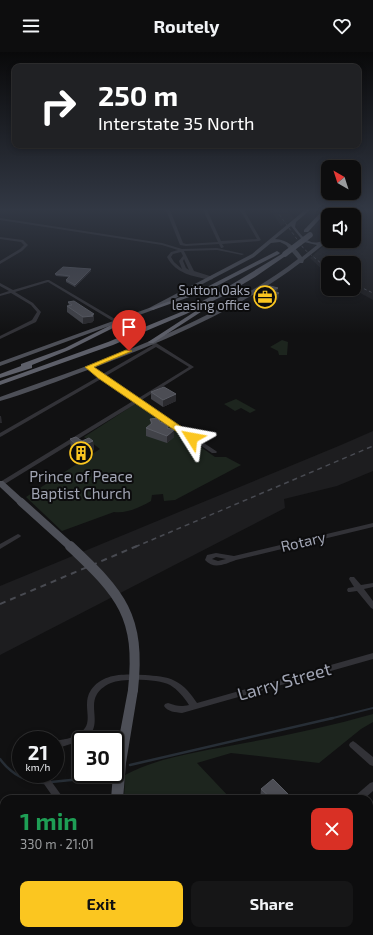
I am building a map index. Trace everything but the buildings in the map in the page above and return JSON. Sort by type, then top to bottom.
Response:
[{"type":"highway","points":[[154,344],[215,300],[261,273],[273,263],[281,252]]},
{"type":"highway","points":[[151,310],[207,288],[281,252]]},
{"type":"highway","points":[[0,376],[76,350],[159,317],[228,283],[281,252]]},
{"type":"highway","points":[[0,383],[81,354],[160,323],[222,293],[273,263]]},
{"type":"highway","points":[[0,376],[67,349],[127,319]]},
{"type":"main road","points":[[0,364],[151,310],[211,283],[258,251]]},
{"type":"main road","points":[[295,251],[301,259],[301,262]]},
{"type":"main road","points":[[0,399],[154,344],[229,305],[301,262],[314,251]]},
{"type":"main road","points":[[151,310],[255,254]]},
{"type":"main road","points":[[1,484],[99,573],[118,596],[130,619],[136,645],[136,672],[119,770],[117,795]]},
{"type":"street","points":[[0,263],[18,251]]},
{"type":"street","points":[[180,251],[174,252],[169,257],[174,266],[184,271],[211,279]]},
{"type":"street","points":[[182,251],[192,272],[211,279]]},
{"type":"street","points":[[229,251],[242,254]]},
{"type":"street","points":[[0,295],[48,281],[118,322]]},
{"type":"street","points":[[0,284],[37,308],[39,315],[34,320],[0,338]]},
{"type":"street","points":[[0,435],[101,377],[154,344],[192,366],[1,484]]},
{"type":"street","points":[[89,367],[101,377],[214,452]]},
{"type":"street","name":"Rotary","points":[[234,558],[373,525]]},
{"type":"street","points":[[0,547],[18,536]]},
{"type":"street","points":[[352,579],[373,606]]},
{"type":"street","points":[[350,590],[373,585]]},
{"type":"street","name":"Larry Street","points":[[168,706],[173,709],[182,710],[373,656]]},
{"type":"street","points":[[64,743],[77,739],[88,731],[91,726],[90,707],[94,692],[103,683],[115,678],[128,677],[170,681],[182,690],[195,706]]},
{"type":"street","points":[[353,745],[373,762]]},
{"type":"street","points":[[48,783],[56,794]]},
{"type":"street","points":[[363,795],[373,786]]},
{"type":"shaded area","points":[[318,251],[373,251],[373,300],[361,293],[361,256],[321,256],[321,268],[310,258]]},
{"type":"shaded area","points":[[282,340],[288,342],[287,355],[279,355],[278,351],[270,347]]},
{"type":"shaded area","points":[[236,399],[256,410],[250,413],[241,408],[235,411],[224,404]]},
{"type":"shaded area","points":[[135,404],[140,405],[215,457],[226,457],[241,465],[175,500],[164,501],[163,494],[152,495],[151,501],[138,508],[123,512],[114,512],[62,531],[26,497],[100,449],[84,437]]},
{"type":"shaded area","points":[[373,431],[373,471],[337,486],[284,499],[285,508],[0,655],[0,586]]},
{"type":"shaded area","points":[[373,714],[373,722],[361,729],[319,763],[231,753],[197,763],[227,795],[124,795],[125,775],[153,763],[184,755],[277,737]]},
{"type":"waterway","points":[[333,718],[373,708]]},
{"type":"waterway","points":[[130,765],[333,718]]},
{"type":"waterway","points":[[329,719],[333,718]]},
{"type":"waterway","points":[[0,759],[12,771]]},
{"type":"waterway","points":[[64,781],[72,780]]},
{"type":"railway","points":[[307,251],[321,263]]},
{"type":"railway","points":[[361,287],[373,293]]},
{"type":"railway","points":[[135,547],[373,446]]},
{"type":"railway","points":[[0,604],[137,546]]},
{"type":"place","name":"Sutton Oaks leasing office","points":[[265,297]]},
{"type":"place","name":"Prince of Peace Baptist Church","points":[[81,453]]},
{"type":"route","points":[[129,351],[89,367],[101,377],[192,438]]}]
